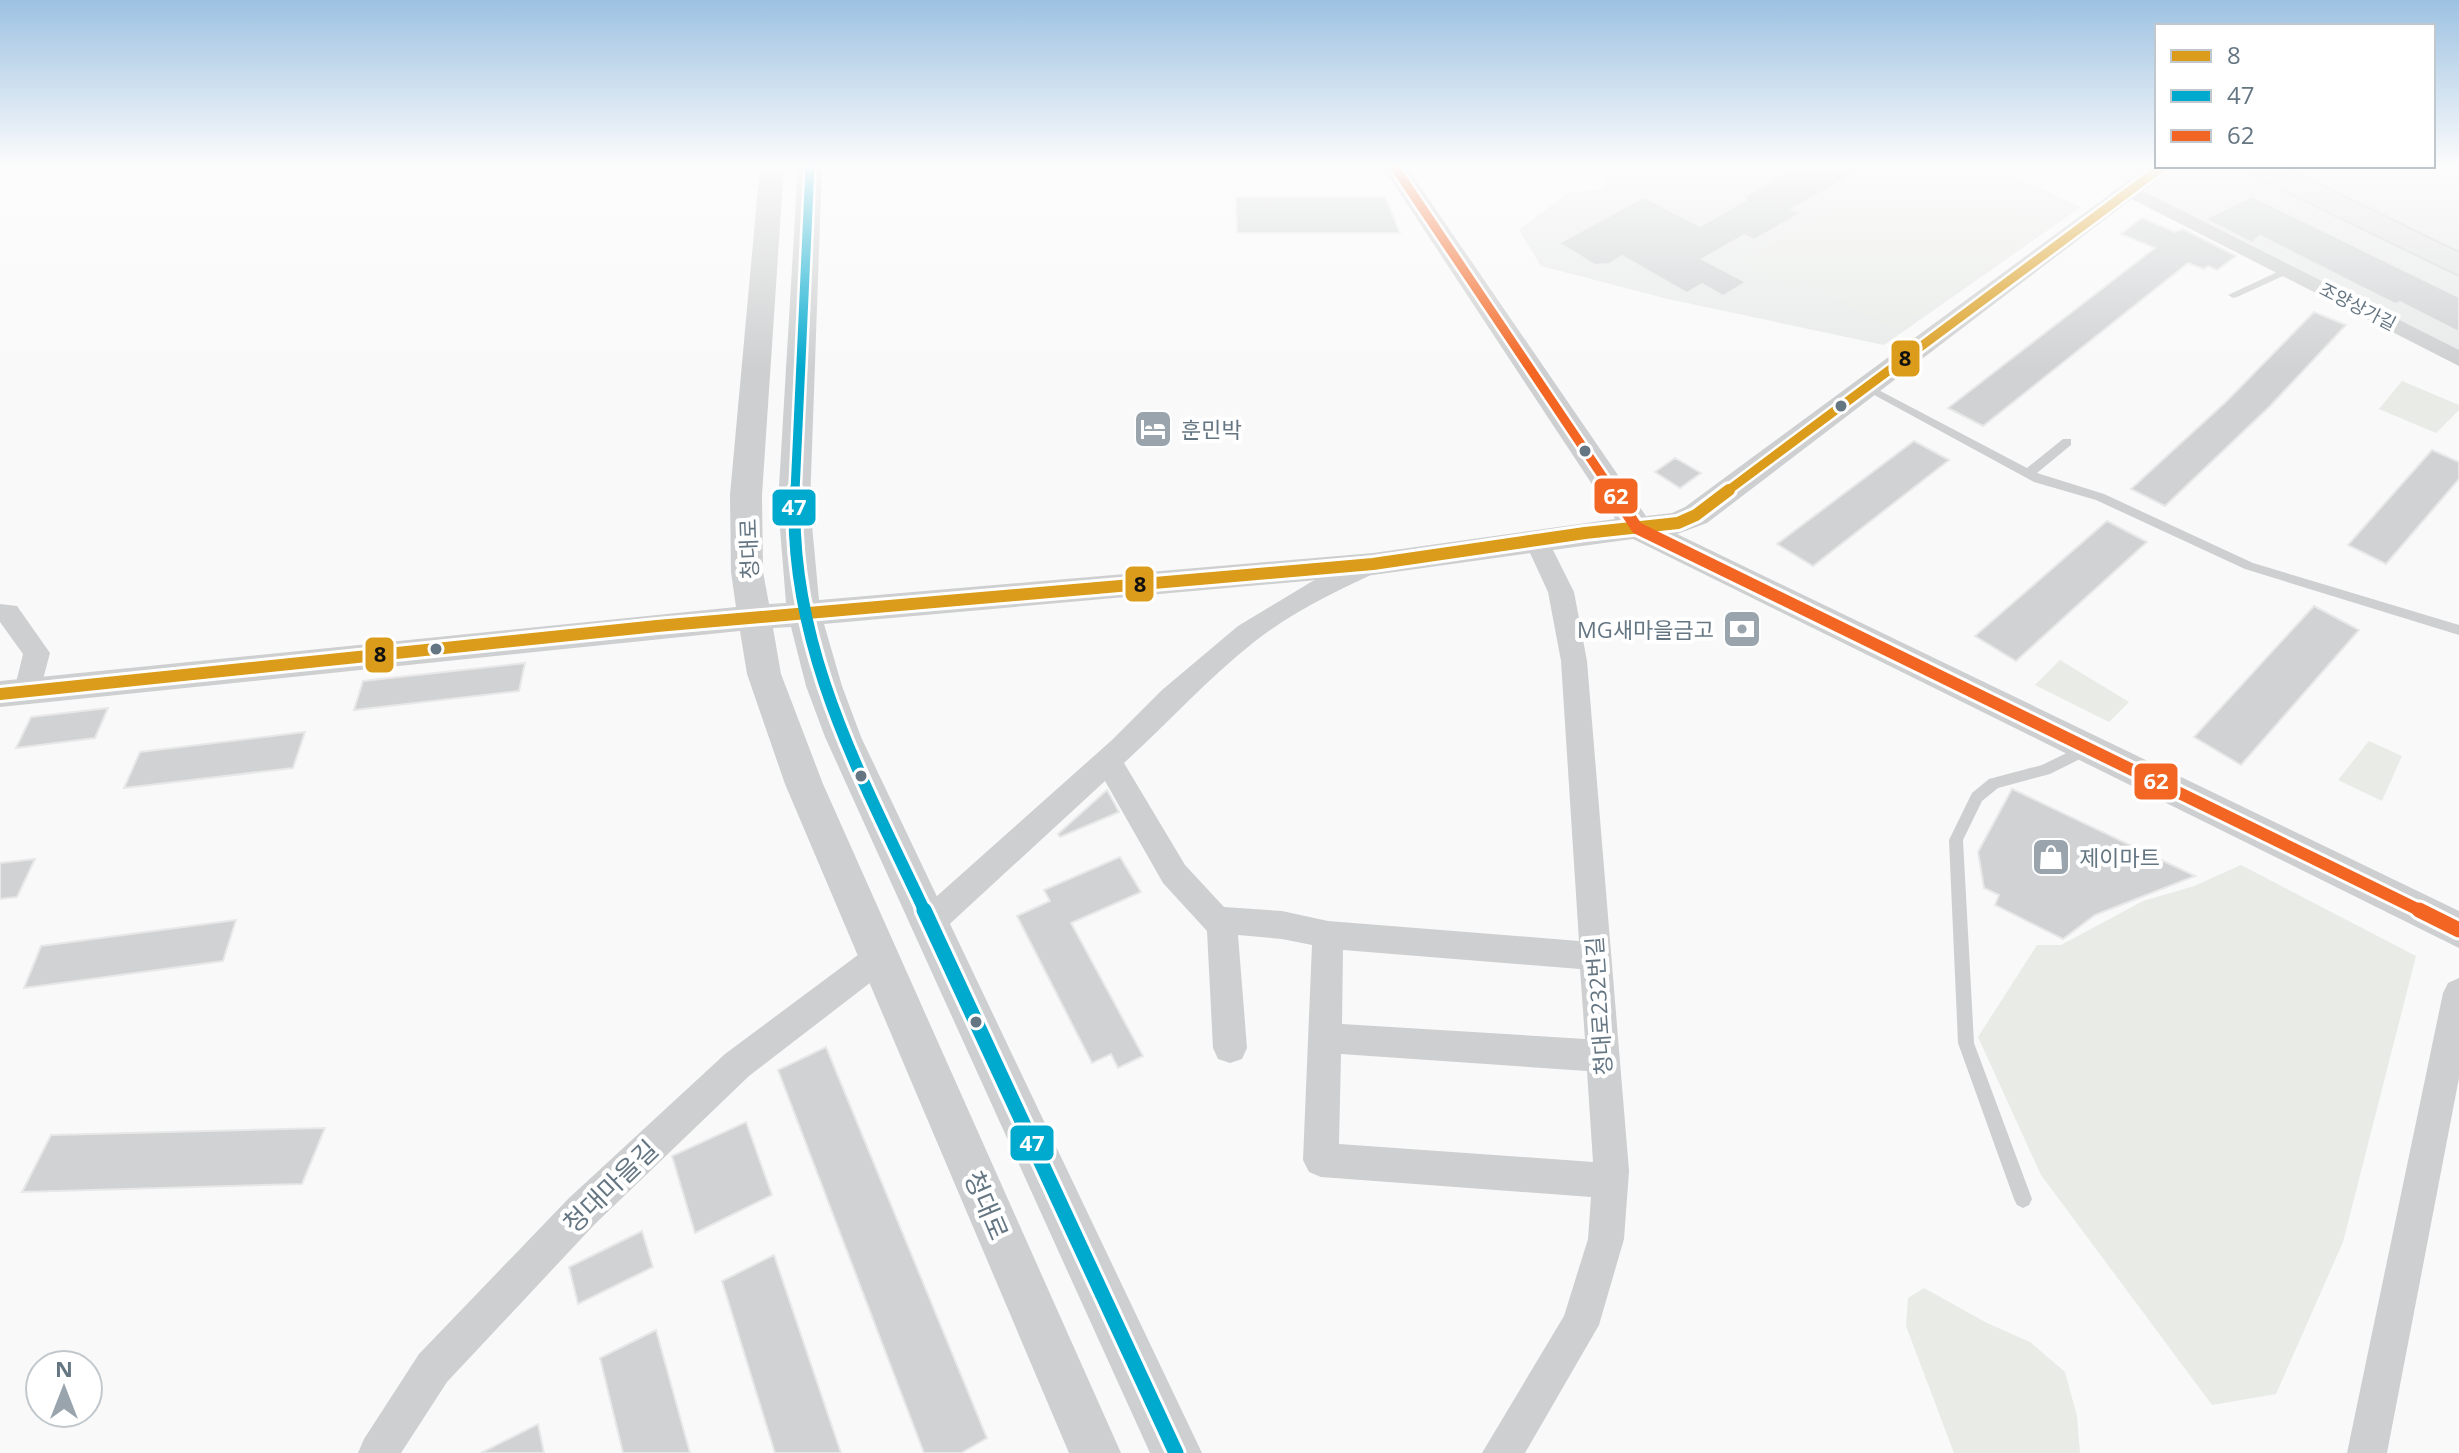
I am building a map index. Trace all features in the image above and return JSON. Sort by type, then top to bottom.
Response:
[{"type":"main road","points":[[2395,234],[2459,265]]},
{"type":"main road","points":[[2419,234],[2459,253]]},
{"type":"street","name":"청대로","points":[[767,234],[746,495],[747,572],[764,674],[783,730],[1095,1453]]},
{"type":"street","points":[[807,234],[794,504],[804,614],[824,686],[843,737],[1176,1453]]},
{"type":"street","points":[[1440,234],[1637,528],[2459,930]]},
{"type":"street","points":[[14,693],[753,617],[1373,564],[1678,523],[1696,515],[1869,388],[2071,234]]},
{"type":"street","name":"조양상가길","points":[[2216,234],[2459,359]]},
{"type":"street","name":"청대로232번길","points":[[1502,1453],[1580,1325],[1606,1239],[1610,1181],[1574,661],[1561,592],[1536,540]]},
{"type":"street","points":[[881,956],[930,922],[1108,760],[1172,697],[1247,633],[1320,588],[1373,564]]},
{"type":"street","points":[[0,613],[8,613],[37,653],[14,693]]},
{"type":"street","points":[[1108,760],[1174,874],[1222,926],[1230,1048]]},
{"type":"street","points":[[1216,920],[1282,925],[1328,935],[1594,956]]},
{"type":"street","points":[[1328,935],[1321,1160],[1610,1181]]},
{"type":"street","name":"청대마을길","points":[[378,1453],[433,1368],[582,1211],[737,1065],[881,956]]},
{"type":"street","points":[[2367,1453],[2459,993]]},
{"type":"street","points":[[1325,1038],[1602,1056]]},
{"type":"lane","points":[[2233,295],[2288,270]]},
{"type":"lane","points":[[1869,388],[2028,474],[2100,497],[2249,566],[2459,630]]},
{"type":"lane","points":[[2028,474],[2067,442]]},
{"type":"lane","points":[[2023,1199],[1966,1043],[1956,840],[1977,797],[1994,783],[2045,770],[2087,749]]},
{"type":"shaded area","points":[[1521,234],[2043,234],[1884,345],[1668,299],[1541,266]]},
{"type":"shaded area","points":[[1790,234],[2038,234],[1897,330],[1803,281],[1791,288],[1741,263]]},
{"type":"shaded area","points":[[2227,234],[2459,234],[2459,352]]},
{"type":"shaded area","points":[[2402,381],[2459,405],[2459,410],[2436,433],[2379,409]]},
{"type":"shaded area","points":[[2060,660],[2129,702],[2109,722],[2035,685]]},
{"type":"shaded area","points":[[2369,741],[2402,756],[2382,801],[2338,780]]},
{"type":"shaded area","points":[[2241,865],[2416,956],[2343,1242],[2276,1394],[2212,1405],[2041,1175],[1978,1037],[2037,945],[2061,945],[2143,901],[2194,886]]},
{"type":"shaded area","points":[[1924,1288],[1987,1323],[2030,1342],[2065,1372],[2077,1416],[2080,1453],[1954,1453],[1906,1326],[1908,1298]]},
{"type":"building","points":[[1576,234],[1765,234],[1754,240],[1745,235],[1702,259],[1746,282],[1723,296],[1702,284],[1687,293],[1622,256],[1609,264],[1595,265],[1559,243]]},
{"type":"building","points":[[2121,234],[2192,234],[2236,256],[2217,270],[2188,263],[1983,426],[1948,408],[2155,248]]},
{"type":"building","points":[[2234,234],[2329,234],[2459,297],[2459,332],[2400,302],[2395,304],[2260,236],[2252,243]]},
{"type":"building","points":[[2314,312],[2346,325],[2270,406],[2165,506],[2131,489],[2227,401]]},
{"type":"building","points":[[1914,441],[1949,460],[1813,566],[1777,544]]},
{"type":"building","points":[[2432,450],[2459,462],[2459,479],[2386,564],[2348,545]]},
{"type":"building","points":[[1675,458],[1701,473],[1680,488],[1655,472]]},
{"type":"building","points":[[2107,521],[2147,542],[2016,661],[1975,636]]},
{"type":"building","points":[[2314,606],[2359,630],[2241,765],[2194,737]]},
{"type":"building","points":[[525,663],[519,691],[354,710],[363,681]]},
{"type":"building","points":[[108,708],[95,738],[16,748],[31,717]]},
{"type":"building","points":[[305,732],[293,768],[124,788],[140,752]]},
{"type":"building","points":[[2012,789],[2195,876],[2095,915],[2063,939],[1995,905],[1999,895],[1984,888],[1978,852]]},
{"type":"building","points":[[1107,790],[1119,812],[1060,837],[1058,834]]},
{"type":"building","points":[[1120,857],[1141,892],[1071,923],[1143,1056],[1118,1068],[1111,1054],[1092,1063],[1017,916],[1050,901],[1044,890]]},
{"type":"building","points":[[35,859],[17,897],[0,899],[0,863]]},
{"type":"building","points":[[236,920],[223,961],[24,988],[41,946]]},
{"type":"building","points":[[826,1047],[987,1438],[961,1453],[924,1453],[778,1070]]},
{"type":"building","points":[[746,1122],[772,1195],[695,1233],[672,1156]]},
{"type":"building","points":[[325,1128],[302,1184],[22,1192],[51,1135]]},
{"type":"building","points":[[642,1231],[653,1267],[578,1304],[569,1267]]},
{"type":"building","points":[[774,1255],[841,1453],[775,1453],[722,1281]]},
{"type":"building","points":[[656,1330],[690,1453],[623,1453],[600,1358]]},
{"type":"building","points":[[538,1424],[544,1453],[481,1453]]},
{"type":"transit line","name":"47","points":[[807,234],[794,504],[804,614],[824,686],[843,737],[1176,1453]]},
{"type":"transit line","name":"62","points":[[1440,234],[1637,528],[2459,930]]},
{"type":"transit line","name":"8","points":[[0,694],[657,626],[1373,564],[1585,533],[1678,523],[1696,515],[2072,234]]},
{"type":"place","name":"훈민박","points":[[1153,429]]},
{"type":"place","name":"MG새마을금고","points":[[1742,629]]},
{"type":"place","name":"제이마트","points":[[2051,857]]}]
